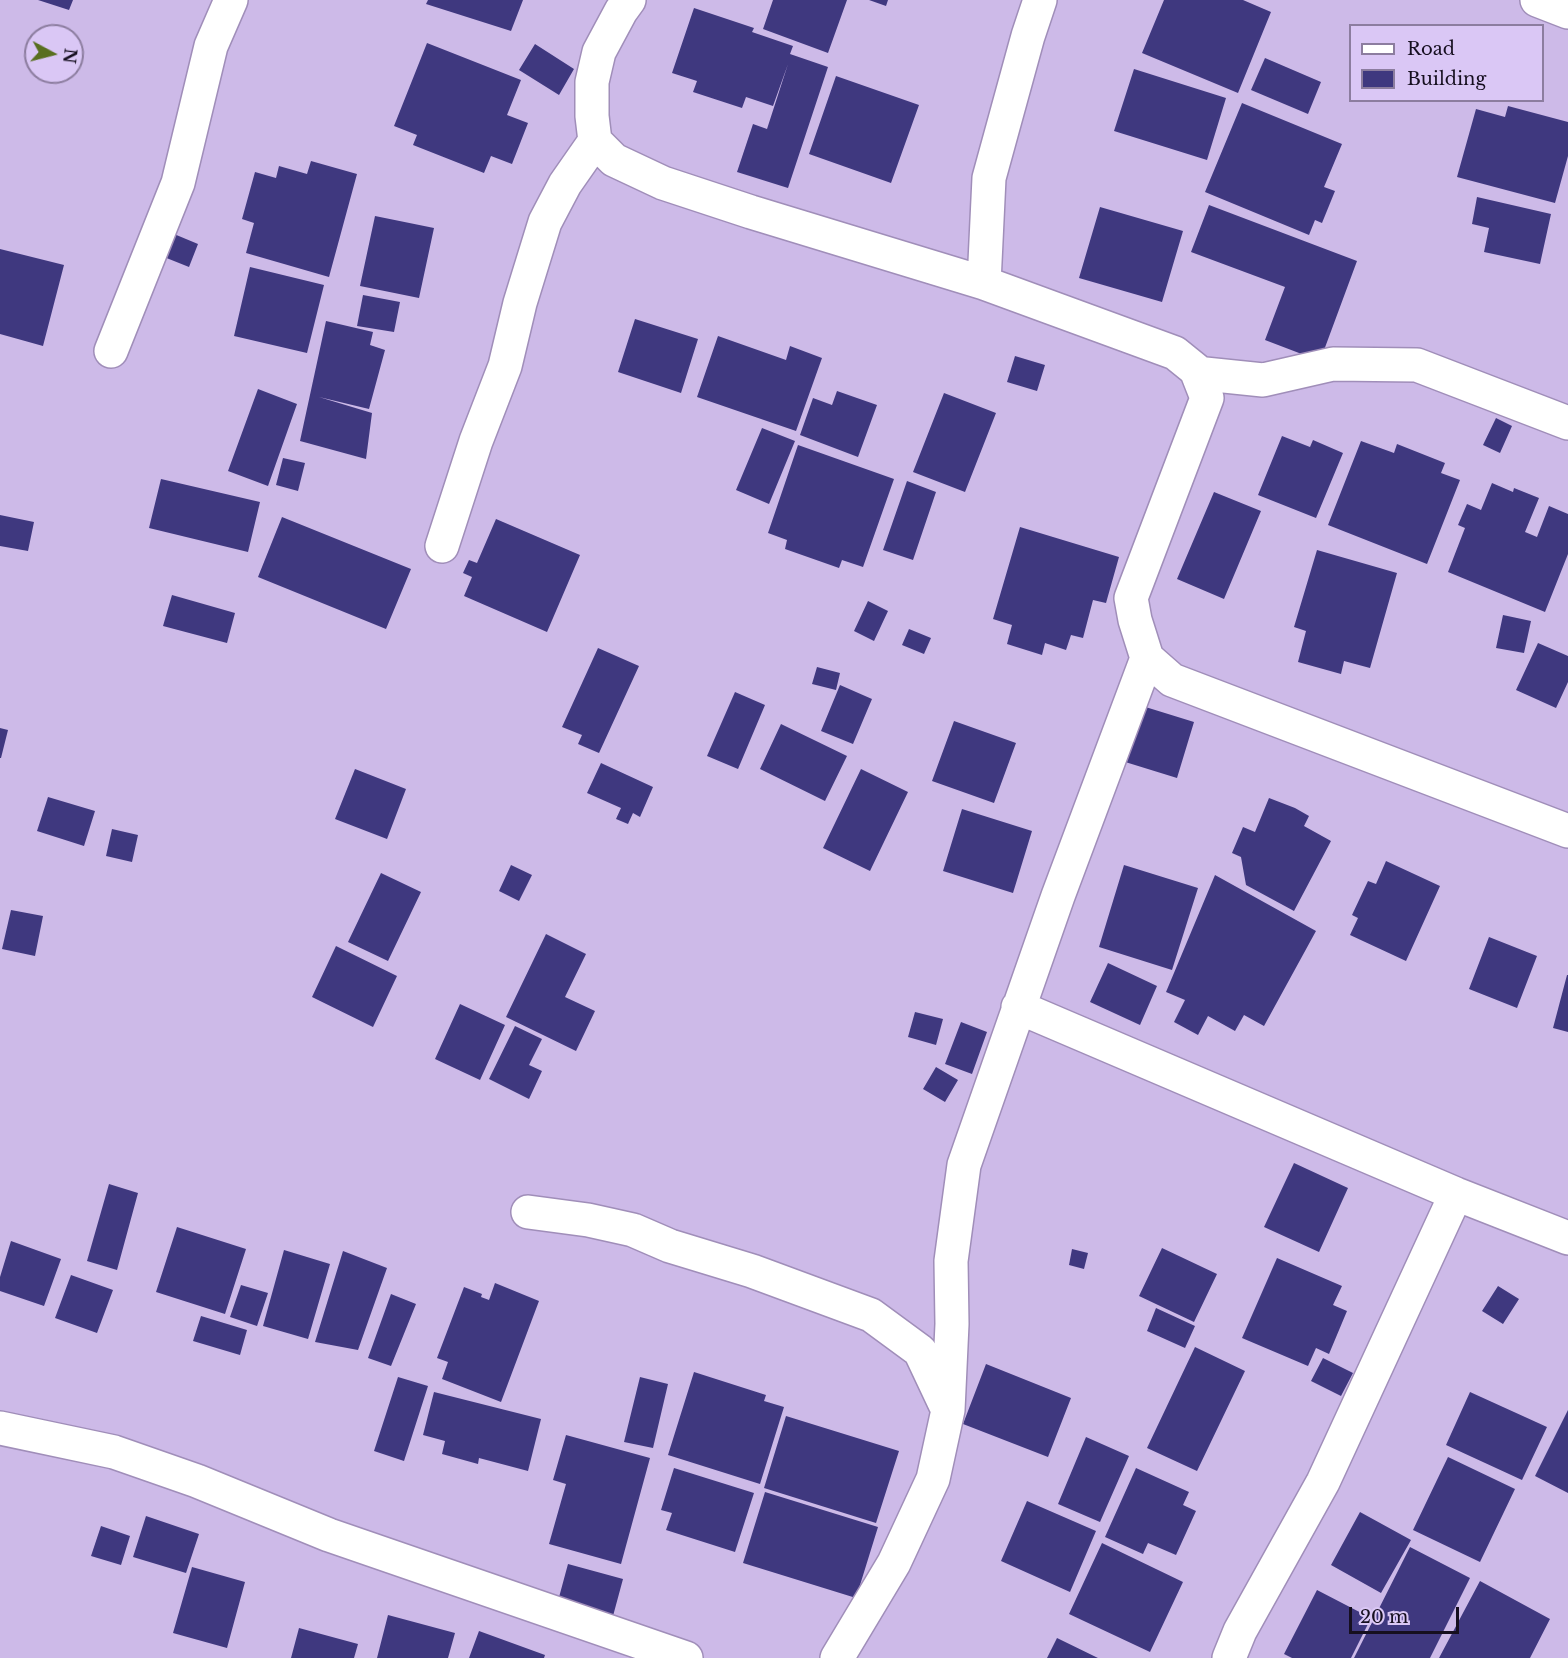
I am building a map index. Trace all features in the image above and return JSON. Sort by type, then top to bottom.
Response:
[{"type":"street","points":[[111,351],[178,183],[211,46],[231,0]]},
{"type":"street","points":[[629,0],[599,52],[592,82],[592,116],[596,141],[614,160],[663,183],[984,283],[1175,353],[1196,370],[1207,398],[1131,598],[1135,620],[1147,658],[1172,680],[1568,831]]},
{"type":"street","points":[[984,283],[989,178],[1040,0]]},
{"type":"street","points":[[1537,0],[1568,12]]},
{"type":"street","points":[[442,546],[476,441],[505,366],[520,303],[545,222],[565,184],[596,141]]},
{"type":"street","points":[[1204,374],[1263,380],[1333,364],[1417,366],[1568,423]]},
{"type":"street","points":[[837,1658],[894,1563],[933,1479],[948,1410],[952,1324],[951,1261],[964,1165],[1058,896],[1147,658]]},
{"type":"street","points":[[1018,1007],[1456,1194],[1568,1238]]},
{"type":"street","points":[[1229,1658],[1240,1632],[1323,1482],[1456,1194]]},
{"type":"street","points":[[528,1212],[588,1220],[633,1230],[670,1246],[752,1271],[870,1315],[920,1351],[948,1410]]},
{"type":"street","points":[[0,1428],[114,1452],[197,1481],[329,1535],[686,1658]]},
{"type":"building","points":[[38,0],[73,0],[69,10]]},
{"type":"building","points":[[428,0],[523,0],[511,31],[426,4]]},
{"type":"building","points":[[773,0],[847,0],[828,53],[763,29]]},
{"type":"building","points":[[869,0],[888,0],[886,6]]},
{"type":"building","points":[[1164,0],[1243,0],[1271,12],[1238,93],[1142,53]]},
{"type":"building","points":[[694,8],[754,28],[752,32],[793,46],[790,54],[828,67],[788,188],[737,172],[753,124],[767,129],[788,64],[773,106],[746,97],[742,108],[693,92],[697,81],[672,73]]},
{"type":"building","points":[[427,43],[521,80],[507,115],[528,123],[512,164],[491,156],[484,173],[413,145],[417,135],[394,126]]},
{"type":"building","points":[[535,44],[574,69],[559,95],[519,70]]},
{"type":"building","points":[[1265,58],[1321,82],[1308,114],[1251,90]]},
{"type":"building","points":[[1134,69],[1226,98],[1207,160],[1114,131]]},
{"type":"building","points":[[836,76],[919,105],[891,183],[809,154]]},
{"type":"building","points":[[1242,103],[1342,144],[1324,187],[1335,191],[1322,223],[1315,220],[1309,235],[1205,192]]},
{"type":"building","points":[[1508,106],[1568,122],[1568,156],[1555,203],[1457,177],[1476,109],[1505,117]]},
{"type":"building","points":[[311,161],[357,174],[329,277],[246,253],[254,223],[242,219],[255,172],[276,178],[279,166],[307,174]]},
{"type":"building","points":[[1477,197],[1551,214],[1540,264],[1484,252],[1489,228],[1472,224]]},
{"type":"building","points":[[1209,205],[1357,261],[1320,361],[1265,340],[1285,287],[1191,252]]},
{"type":"building","points":[[1100,207],[1183,231],[1162,302],[1079,278]]},
{"type":"building","points":[[375,216],[434,228],[419,298],[360,286]]},
{"type":"building","points":[[174,234],[198,244],[189,267],[164,257]]},
{"type":"building","points":[[0,249],[64,265],[43,346],[0,334]]},
{"type":"building","points":[[250,267],[324,285],[307,353],[234,336]]},
{"type":"building","points":[[363,295],[400,302],[394,332],[357,326]]},
{"type":"building","points":[[635,319],[698,339],[681,393],[618,372]]},
{"type":"building","points":[[326,321],[373,332],[370,345],[385,350],[369,409],[319,397],[372,413],[366,459],[300,441]]},
{"type":"building","points":[[718,336],[786,360],[790,346],[822,358],[796,431],[697,397]]},
{"type":"building","points":[[1015,356],[1045,365],[1037,391],[1007,382]]},
{"type":"building","points":[[258,389],[297,404],[268,486],[228,471]]},
{"type":"building","points":[[837,391],[877,405],[858,457],[800,435],[813,398],[832,405]]},
{"type":"building","points":[[944,393],[996,413],[965,492],[913,472]]},
{"type":"building","points":[[1496,418],[1512,426],[1500,453],[1483,445]]},
{"type":"building","points":[[762,428],[795,441],[769,504],[736,490]]},
{"type":"building","points":[[1282,436],[1310,447],[1313,440],[1343,453],[1316,518],[1258,495]]},
{"type":"building","points":[[1361,441],[1394,453],[1397,444],[1445,463],[1441,473],[1460,480],[1427,564],[1328,525]]},
{"type":"building","points":[[798,445],[894,479],[863,567],[842,560],[839,568],[785,549],[787,540],[768,533]]},
{"type":"building","points":[[283,458],[305,463],[298,491],[276,485]]},
{"type":"building","points":[[161,479],[260,502],[248,552],[149,528]]},
{"type":"building","points":[[907,481],[936,492],[913,560],[883,550]]},
{"type":"building","points":[[1492,483],[1513,492],[1514,488],[1539,498],[1525,532],[1537,537],[1549,506],[1568,514],[1568,554],[1545,612],[1448,572],[1465,528],[1458,525],[1467,504],[1481,510]]},
{"type":"building","points":[[1214,492],[1261,511],[1224,599],[1177,579]]},
{"type":"building","points":[[0,515],[34,522],[28,551],[0,546]]},
{"type":"building","points":[[282,517],[411,569],[386,629],[258,577]]},
{"type":"building","points":[[496,519],[580,555],[547,632],[464,596],[472,577],[463,573],[469,560],[477,563]]},
{"type":"building","points":[[1020,527],[1119,557],[1106,603],[1093,600],[1083,638],[1071,635],[1066,650],[1045,643],[1042,655],[1007,644],[1012,625],[993,619]]},
{"type":"building","points":[[1317,550],[1397,573],[1370,668],[1344,661],[1341,674],[1298,662],[1306,631],[1294,627]]},
{"type":"building","points":[[172,595],[235,613],[227,643],[163,626]]},
{"type":"building","points":[[868,601],[888,611],[874,641],[854,631]]},
{"type":"building","points":[[1503,615],[1531,621],[1524,653],[1496,648]]},
{"type":"building","points":[[909,629],[931,638],[924,654],[902,645]]},
{"type":"building","points":[[1538,643],[1568,656],[1568,682],[1556,708],[1516,690]]},
{"type":"building","points":[[598,648],[639,666],[599,753],[578,744],[582,735],[562,727]]},
{"type":"building","points":[[817,667],[840,673],[836,690],[812,684]]},
{"type":"building","points":[[840,685],[872,699],[853,744],[821,731]]},
{"type":"building","points":[[735,692],[765,705],[738,769],[707,756]]},
{"type":"building","points":[[1139,705],[1194,722],[1177,778],[1122,761]]},
{"type":"building","points":[[954,721],[1016,743],[994,803],[932,781]]},
{"type":"building","points":[[781,724],[847,756],[825,801],[760,769]]},
{"type":"building","points":[[0,728],[8,730],[1,758],[0,758]]},
{"type":"building","points":[[601,763],[653,787],[640,817],[633,813],[628,824],[616,819],[621,808],[587,793]]},
{"type":"building","points":[[355,769],[406,789],[387,839],[335,819]]},
{"type":"building","points":[[861,769],[908,792],[870,871],[823,848]]},
{"type":"building","points":[[48,797],[95,811],[84,846],[37,831]]},
{"type":"building","points":[[1269,798],[1309,816],[1304,826],[1331,841],[1294,911],[1246,885],[1241,857],[1232,853],[1243,827],[1255,832]]},
{"type":"building","points":[[962,809],[1032,831],[1013,893],[943,871]]},
{"type":"building","points":[[112,829],[138,835],[132,862],[106,856]]},
{"type":"building","points":[[1386,861],[1440,886],[1406,961],[1350,935],[1358,918],[1352,915],[1368,881],[1376,884]]},
{"type":"building","points":[[511,865],[532,875],[519,901],[499,891]]},
{"type":"building","points":[[1124,865],[1198,888],[1172,970],[1099,947]]},
{"type":"building","points":[[381,873],[421,892],[388,961],[348,942]]},
{"type":"building","points":[[1215,875],[1316,931],[1264,1026],[1244,1015],[1235,1031],[1208,1016],[1198,1035],[1174,1022],[1185,1000],[1166,992]]},
{"type":"building","points":[[11,910],[43,916],[35,956],[2,949]]},
{"type":"building","points":[[546,934],[586,954],[565,997],[595,1011],[576,1051],[506,1017]]},
{"type":"building","points":[[1489,937],[1537,956],[1517,1008],[1469,989]]},
{"type":"building","points":[[336,946],[397,976],[373,1027],[312,997]]},
{"type":"building","points":[[1108,963],[1157,986],[1140,1025],[1090,1002]]},
{"type":"building","points":[[1568,975],[1568,1032],[1553,1028]]},
{"type":"building","points":[[460,1004],[505,1025],[480,1080],[435,1059]]},
{"type":"building","points":[[915,1012],[943,1019],[936,1045],[908,1037]]},
{"type":"building","points":[[961,1022],[987,1032],[972,1074],[945,1064]]},
{"type":"building","points":[[515,1026],[542,1039],[529,1065],[542,1071],[529,1099],[489,1079]]},
{"type":"building","points":[[936,1067],[958,1080],[945,1102],[923,1089]]},
{"type":"building","points":[[1294,1163],[1348,1188],[1319,1252],[1264,1227]]},
{"type":"building","points":[[109,1184],[138,1193],[117,1270],[87,1261]]},
{"type":"building","points":[[177,1227],[246,1249],[225,1314],[156,1292]]},
{"type":"building","points":[[11,1241],[61,1259],[44,1306],[0,1291],[0,1277]]},
{"type":"building","points":[[1162,1248],[1217,1274],[1194,1322],[1139,1296]]},
{"type":"building","points":[[1072,1249],[1088,1253],[1084,1269],[1069,1265]]},
{"type":"building","points":[[284,1250],[330,1264],[308,1339],[263,1326]]},
{"type":"building","points":[[343,1251],[387,1268],[358,1350],[315,1342]]},
{"type":"building","points":[[1277,1258],[1342,1286],[1333,1305],[1347,1311],[1329,1354],[1316,1348],[1308,1366],[1242,1338]]},
{"type":"building","points":[[71,1275],[113,1290],[97,1333],[55,1318]]},
{"type":"building","points":[[495,1283],[539,1301],[501,1402],[442,1379],[448,1362],[437,1358],[464,1287],[482,1294],[481,1297],[489,1300]]},
{"type":"building","points":[[241,1285],[268,1293],[257,1326],[230,1317]]},
{"type":"building","points":[[1498,1286],[1519,1299],[1503,1324],[1482,1311]]},
{"type":"building","points":[[391,1294],[416,1304],[391,1366],[368,1358]]},
{"type":"building","points":[[1156,1308],[1195,1326],[1185,1348],[1147,1331]]},
{"type":"building","points":[[201,1316],[247,1330],[240,1355],[193,1341]]},
{"type":"building","points":[[1195,1347],[1245,1371],[1197,1471],[1147,1448]]},
{"type":"building","points":[[1323,1358],[1353,1373],[1341,1396],[1311,1381]]},
{"type":"building","points":[[986,1364],[1071,1398],[1048,1457],[963,1424]]},
{"type":"building","points":[[694,1372],[766,1395],[764,1401],[784,1407],[760,1484],[668,1455]]},
{"type":"building","points":[[398,1377],[428,1386],[404,1461],[374,1451]]},
{"type":"building","points":[[640,1377],[668,1384],[653,1448],[624,1442]]},
{"type":"building","points":[[434,1392],[541,1419],[528,1471],[479,1458],[478,1464],[442,1454],[445,1441],[423,1435]]},
{"type":"building","points":[[1470,1392],[1547,1427],[1522,1480],[1446,1445]]},
{"type":"building","points":[[1568,1410],[1568,1493],[1535,1476]]},
{"type":"building","points":[[786,1416],[899,1451],[876,1523],[764,1488]]},
{"type":"building","points":[[566,1435],[650,1458],[621,1564],[549,1544],[566,1484],[553,1480]]},
{"type":"building","points":[[1086,1437],[1129,1456],[1100,1522],[1058,1504]]},
{"type":"building","points":[[1448,1457],[1515,1489],[1480,1562],[1413,1530]]},
{"type":"building","points":[[674,1468],[754,1493],[735,1552],[666,1530],[672,1513],[661,1510]]},
{"type":"building","points":[[1136,1468],[1189,1492],[1183,1505],[1196,1511],[1176,1555],[1148,1543],[1143,1554],[1105,1537]]},
{"type":"building","points":[[765,1492],[878,1527],[856,1598],[743,1563]]},
{"type":"building","points":[[1027,1501],[1096,1531],[1070,1592],[1001,1561]]},
{"type":"building","points":[[1360,1512],[1411,1540],[1381,1593],[1331,1565]]},
{"type":"building","points":[[146,1516],[199,1534],[186,1573],[133,1557]]},
{"type":"building","points":[[101,1526],[130,1536],[121,1565],[91,1556]]},
{"type":"building","points":[[1102,1543],[1183,1582],[1150,1652],[1069,1614]]},
{"type":"building","points":[[1410,1547],[1470,1578],[1430,1658],[1354,1658]]},
{"type":"building","points":[[568,1564],[623,1579],[613,1616],[558,1601]]},
{"type":"building","points":[[192,1567],[245,1582],[227,1648],[173,1633]]},
{"type":"building","points":[[1480,1581],[1550,1619],[1530,1658],[1439,1658]]},
{"type":"building","points":[[1317,1590],[1371,1618],[1351,1658],[1292,1658],[1284,1654]]},
{"type":"building","points":[[388,1615],[455,1633],[448,1658],[377,1658]]},
{"type":"building","points":[[299,1628],[358,1644],[354,1658],[291,1658]]},
{"type":"building","points":[[479,1631],[545,1655],[544,1658],[469,1658]]},
{"type":"building","points":[[1057,1638],[1098,1658],[1047,1658]]}]
